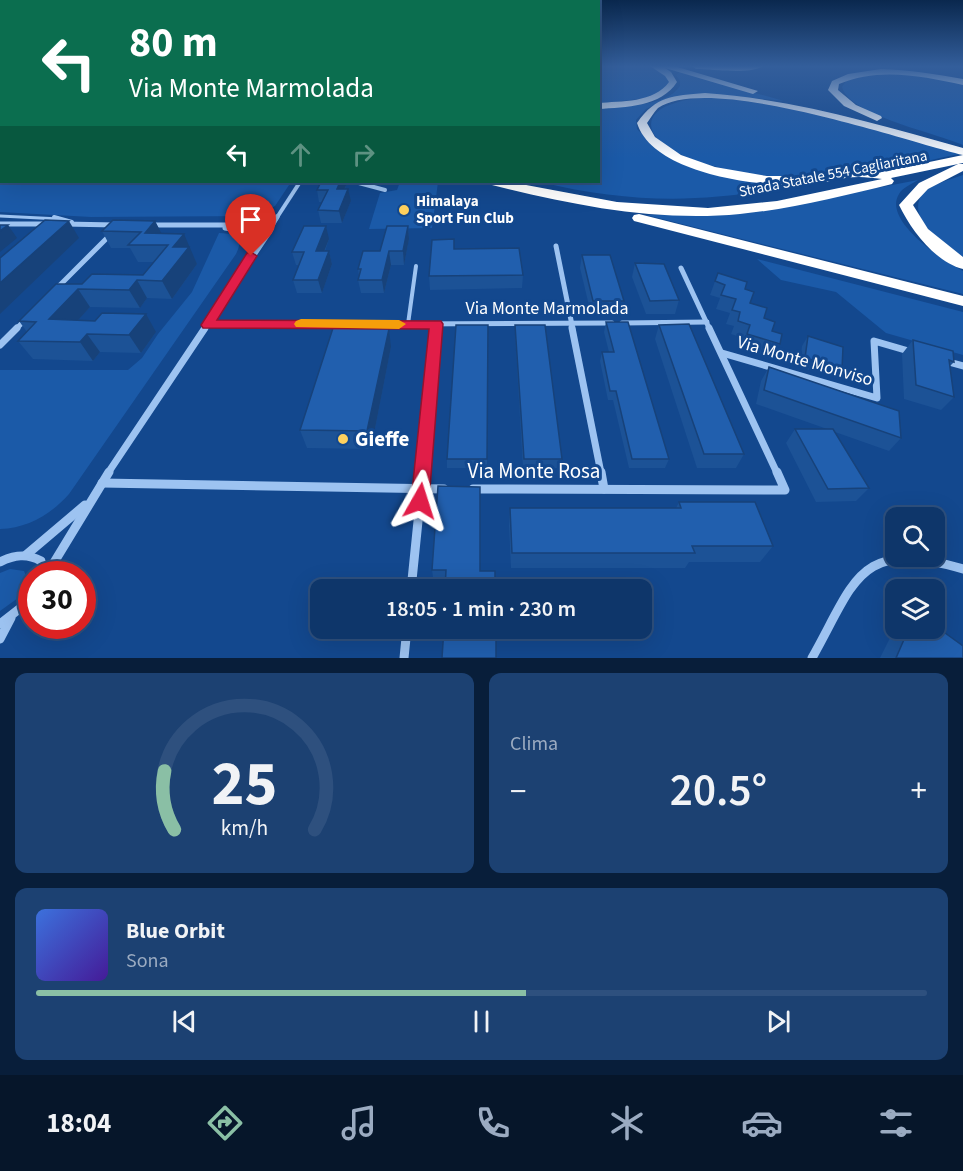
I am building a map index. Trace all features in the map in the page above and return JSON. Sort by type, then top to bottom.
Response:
[{"type":"highway","points":[[600,106],[655,97]]},
{"type":"highway","points":[[701,97],[660,104],[649,111],[642,123],[643,131],[670,153],[704,167],[736,175],[787,181],[821,180],[857,173],[886,175],[963,159]]},
{"type":"highway","points":[[717,97],[773,103],[850,120]]},
{"type":"highway","points":[[770,97],[957,148]]},
{"type":"highway","points":[[784,97],[957,148]]},
{"type":"highway","points":[[838,97],[860,112],[957,148]]},
{"type":"highway","points":[[963,166],[927,183],[914,192],[906,205],[912,220],[927,238],[963,264]]},
{"type":"highway","name":"Strada Statale 554 Cagliaritana","points":[[500,183],[576,201],[678,212],[740,210],[963,166]]},
{"type":"highway","name":"Strada Statale 554 Cagliaritana","points":[[527,183],[607,200],[699,204],[755,200],[886,175]]},
{"type":"highway","points":[[576,201],[963,301]]},
{"type":"street","points":[[53,561],[299,183]]},
{"type":"street","points":[[359,183],[385,190]]},
{"type":"street","points":[[251,256],[250,233],[258,224],[280,211]]},
{"type":"street","points":[[0,224],[127,225]]},
{"type":"street","points":[[145,225],[258,224],[270,229]]},
{"type":"street","points":[[48,297],[119,225]]},
{"type":"street","points":[[212,225],[261,235],[270,229]]},
{"type":"street","points":[[556,246],[604,489]]},
{"type":"street","points":[[681,268],[722,353]]},
{"type":"street","points":[[0,345],[32,313]]},
{"type":"street","name":"Via Monte Marmolada","points":[[208,325],[707,322]]},
{"type":"street","points":[[412,579],[436,324]]},
{"type":"street","name":"Via Monte Monviso","points":[[722,353],[877,398],[874,341],[918,353]]},
{"type":"street","name":"Via Monte Rosa","points":[[467,489],[785,490],[722,353]]},
{"type":"street","points":[[941,360],[963,366]]},
{"type":"street","name":"Via Monte Rosa","points":[[102,483],[456,489]]},
{"type":"street","points":[[1,560],[26,555],[90,501]]},
{"type":"street","points":[[26,555],[41,561]]},
{"type":"street","points":[[812,658],[859,575],[873,566],[891,561],[915,559],[940,561],[963,569]]},
{"type":"street","points":[[0,624],[18,612]]},
{"type":"street","points":[[0,639],[11,618]]},
{"type":"street","points":[[404,658],[406,639]]},
{"type":"lane","points":[[0,216],[52,217],[81,224]]},
{"type":"lane","points":[[408,324],[416,266]]},
{"type":"shaded area","points":[[600,97],[648,97],[600,104]]},
{"type":"shaded area","points":[[688,97],[666,99],[646,109],[636,120],[637,129],[656,148],[700,168],[807,183],[740,195],[674,199],[608,195],[546,183],[600,183],[600,108],[643,104],[664,98]]},
{"type":"shaded area","points":[[711,97],[806,112],[960,154],[884,169],[766,176],[700,162],[670,149],[655,136],[651,123],[657,112],[679,102]]},
{"type":"shaded area","points":[[740,97],[769,97],[784,101]]},
{"type":"shaded area","points":[[848,97],[963,97],[963,145],[895,122],[860,106]]},
{"type":"shaded area","points":[[963,175],[963,259],[938,239],[922,221],[919,202],[928,189]]},
{"type":"shaded area","points":[[918,180],[900,192],[896,205],[899,216],[918,239],[943,259],[963,271],[963,294],[646,215],[748,213]]},
{"type":"shaded area","points":[[0,183],[290,183],[275,206],[257,216],[91,217],[0,212]]},
{"type":"shaded area","name":"Himalaya Sport Fun Club","points":[[400,183],[438,183],[432,228],[369,229],[380,193],[397,190]]},
{"type":"shaded area","points":[[219,233],[234,235],[239,239],[236,254],[69,494],[38,519],[20,526],[0,529],[0,370],[128,370],[142,358],[192,292]]},
{"type":"shaded area","points":[[757,259],[963,312],[963,355],[886,333],[836,292],[781,280]]},
{"type":"shaded area","points":[[10,569],[18,570],[18,598],[0,611],[0,573]]},
{"type":"building","points":[[320,183],[340,183],[337,189],[348,189],[339,211],[318,210],[328,190],[317,190]]},
{"type":"building","points":[[45,220],[69,221],[0,283],[0,258]]},
{"type":"building","points":[[113,220],[155,221],[145,233],[184,234],[173,247],[189,247],[162,281],[137,280],[129,290],[78,289],[49,319],[95,321],[102,313],[146,314],[129,335],[87,334],[80,342],[18,341],[36,322],[19,321],[56,284],[82,284],[92,274],[143,275],[168,245],[128,245],[141,232],[102,231]]},
{"type":"building","points":[[0,225],[8,225],[0,231]]},
{"type":"building","points":[[304,226],[326,226],[316,251],[329,251],[318,280],[293,280],[304,252],[292,252]]},
{"type":"building","points":[[387,226],[408,226],[403,251],[389,251],[382,280],[358,280],[361,269],[358,269],[363,251],[380,251]]},
{"type":"building","points":[[454,239],[454,249],[519,248],[523,275],[429,276],[432,240]]},
{"type":"building","points":[[582,255],[610,255],[624,301],[593,301]]},
{"type":"building","points":[[635,263],[664,264],[679,300],[650,301]]},
{"type":"building","points":[[718,273],[747,282],[745,289],[754,292],[750,303],[767,308],[764,318],[775,322],[772,331],[782,334],[780,344],[747,334],[750,325],[738,321],[740,312],[732,310],[736,299],[721,295],[725,285],[715,281]]},
{"type":"building","points":[[606,322],[628,322],[669,459],[632,459],[616,391],[610,391],[602,352],[614,352]]},
{"type":"building","points":[[689,324],[744,454],[704,454],[659,325]]},
{"type":"building","points":[[456,325],[488,325],[487,459],[447,459]]},
{"type":"building","points":[[515,325],[545,325],[562,459],[524,459]]},
{"type":"building","points":[[333,328],[389,329],[367,431],[300,430]]},
{"type":"building","points":[[808,336],[843,347],[842,369],[805,358]]},
{"type":"building","points":[[913,340],[953,351],[954,362],[949,360],[954,397],[916,385]]},
{"type":"building","points":[[769,367],[899,411],[901,438],[764,390]]},
{"type":"building","points":[[795,429],[833,429],[869,488],[828,489]]},
{"type":"building","points":[[438,486],[480,487],[480,571],[495,571],[495,579],[446,579],[446,570],[432,570]]},
{"type":"building","points":[[679,502],[755,502],[773,546],[692,546],[695,553],[512,553],[510,508],[681,508]]},
{"type":"building","points":[[945,633],[963,646],[963,658],[896,658],[904,639],[945,639]]},
{"type":"building","points":[[443,639],[496,639],[496,658],[442,658]]},
{"type":"slow traffic","points":[[301,324],[399,324]]},
{"type":"place","name":"Himalaya Sport Fun Club","points":[[404,210]]},
{"type":"place","name":"Gieffe","points":[[343,439]]},
{"type":"route","points":[[251,256],[208,325],[436,324],[420,501]]}]
